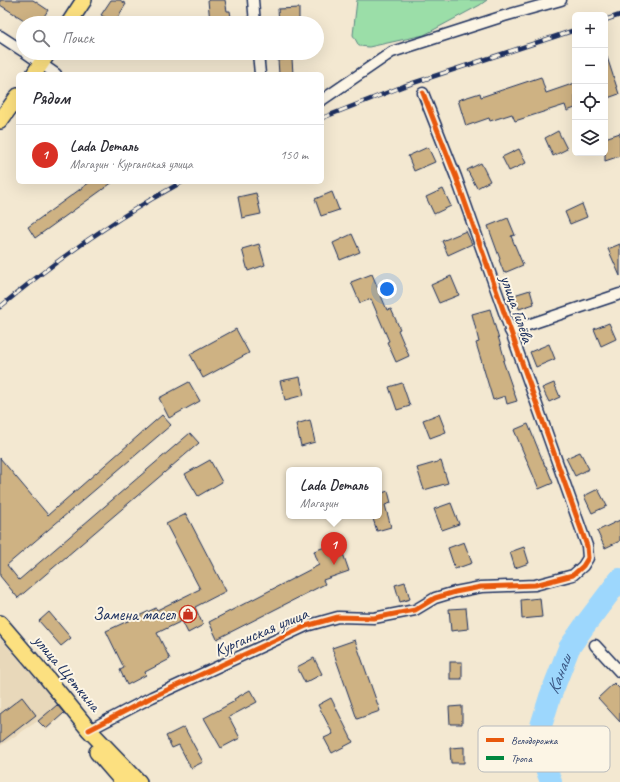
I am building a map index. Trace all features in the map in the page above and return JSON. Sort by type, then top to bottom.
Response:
[{"type":"main road","points":[[74,16],[84,0]]},
{"type":"main road","points":[[0,121],[16,99]]},
{"type":"main road","name":"улица Щеткина","points":[[0,623],[89,730],[139,782]]},
{"type":"main road","points":[[89,730],[88,741],[123,782]]},
{"type":"street","points":[[253,0],[255,16]]},
{"type":"street","points":[[324,99],[392,52],[504,16],[561,0]]},
{"type":"street","points":[[0,36],[16,46]]},
{"type":"street","points":[[259,60],[260,72]]},
{"type":"street","points":[[41,64],[53,72]]},
{"type":"street","name":"улица Гилёва","points":[[423,94],[456,177],[582,535]]},
{"type":"street","points":[[510,332],[620,294]]},
{"type":"street","name":"Курганская улица","points":[[89,730],[152,697],[306,626],[338,617],[374,618],[415,610],[436,598],[455,592],[481,588],[535,585],[573,576],[583,566],[588,558],[587,546],[582,535]]},
{"type":"street","points":[[595,645],[620,672]]},
{"type":"shaded area","points":[[0,638],[65,712],[46,729],[38,721],[0,746]]},
{"type":"green space","points":[[357,0],[487,0],[424,35],[369,47],[359,46],[353,35]]},
{"type":"building","points":[[0,0],[33,0],[48,10],[44,16],[18,16],[0,5]]},
{"type":"building","points":[[111,0],[120,0],[126,4],[118,16],[101,15]]},
{"type":"building","points":[[208,0],[225,0],[227,11],[230,11],[231,16],[209,16]]},
{"type":"building","points":[[299,8],[299,16],[278,16],[278,9]]},
{"type":"building","points":[[278,60],[292,60],[293,72],[279,72]]},
{"type":"building","points":[[608,60],[619,94],[608,98]]},
{"type":"building","points":[[541,77],[546,93],[572,84],[572,109],[567,111],[565,105],[515,121],[512,114],[490,121],[489,118],[466,126],[458,100],[480,93],[481,97]]},
{"type":"building","points":[[558,131],[567,149],[553,156],[545,138]]},
{"type":"building","points":[[620,133],[620,156],[605,161],[605,156],[608,156],[608,137]]},
{"type":"building","points":[[428,147],[435,162],[414,171],[408,156]]},
{"type":"building","points":[[519,149],[526,163],[509,171],[502,157]]},
{"type":"building","points":[[481,163],[490,181],[477,188],[467,170]]},
{"type":"building","points":[[87,184],[110,184],[35,238],[28,227]]},
{"type":"building","points":[[443,189],[451,206],[434,214],[426,197]]},
{"type":"building","points":[[332,192],[339,210],[321,216],[315,199]]},
{"type":"building","points":[[256,193],[261,214],[242,218],[238,197]]},
{"type":"building","points":[[582,204],[587,217],[570,224],[565,212]]},
{"type":"building","points":[[508,218],[515,235],[511,236],[523,265],[504,273],[488,226]]},
{"type":"building","points":[[466,231],[472,244],[448,255],[442,241]]},
{"type":"building","points":[[352,234],[360,252],[340,260],[333,243]]},
{"type":"building","points":[[259,244],[265,265],[248,271],[242,249]]},
{"type":"building","points":[[620,244],[620,276],[608,249]]},
{"type":"building","points":[[372,274],[387,310],[391,309],[400,329],[398,330],[409,356],[396,362],[387,342],[389,341],[371,299],[360,303],[351,282]]},
{"type":"building","points":[[451,276],[459,295],[439,303],[431,285]]},
{"type":"building","points":[[530,290],[534,304],[519,309],[514,295]]},
{"type":"building","points":[[490,309],[505,360],[503,361],[517,401],[507,404],[505,396],[493,400],[476,343],[479,342],[472,314]]},
{"type":"building","points":[[609,323],[616,339],[601,346],[594,329]]},
{"type":"building","points":[[236,329],[249,353],[203,378],[190,354]]},
{"type":"building","points":[[549,344],[555,359],[536,367],[530,352]]},
{"type":"building","points":[[300,377],[304,395],[285,400],[280,381]]},
{"type":"building","points":[[189,382],[200,401],[169,418],[159,398]]},
{"type":"building","points":[[402,383],[410,406],[397,410],[389,387]]},
{"type":"building","points":[[554,383],[560,397],[549,402],[542,388]]},
{"type":"building","points":[[439,414],[446,432],[430,438],[423,420]]},
{"type":"building","points":[[162,415],[171,425],[7,565],[19,580],[190,433],[199,443],[18,598],[0,576],[0,458],[48,515]]},
{"type":"building","points":[[310,420],[315,442],[301,446],[296,424]]},
{"type":"building","points":[[528,424],[553,483],[539,489],[514,430]]},
{"type":"building","points":[[580,452],[589,469],[575,476],[566,458]]},
{"type":"building","points":[[210,460],[222,482],[198,496],[185,474]]},
{"type":"building","points":[[441,461],[448,483],[424,490],[417,468]]},
{"type":"building","points":[[598,489],[607,506],[592,513],[584,496]]},
{"type":"building","points":[[388,491],[391,503],[385,505],[391,527],[377,531],[373,519],[382,519],[382,493]]},
{"type":"building","points":[[451,503],[459,524],[442,530],[434,509]]},
{"type":"building","points":[[186,514],[226,591],[195,607],[203,625],[188,633],[182,621],[157,633],[170,659],[145,672],[146,675],[127,685],[120,670],[124,668],[106,631],[156,608],[157,610],[200,589],[166,524]]},
{"type":"building","points":[[620,520],[620,541],[605,548],[597,531]]},
{"type":"building","points":[[339,542],[349,571],[323,580],[325,584],[217,639],[209,622],[319,565],[314,551]]},
{"type":"building","points":[[464,542],[472,563],[455,569],[448,548]]},
{"type":"building","points":[[524,547],[529,563],[515,568],[510,552]]},
{"type":"building","points":[[405,582],[410,599],[400,602],[395,585]]},
{"type":"building","points":[[540,598],[542,617],[522,619],[521,600]]},
{"type":"building","points":[[466,608],[468,629],[451,631],[449,609]]},
{"type":"building","points":[[49,612],[71,638],[61,646],[39,621]]},
{"type":"building","points":[[355,640],[380,711],[357,719],[332,648]]},
{"type":"building","points":[[314,658],[322,674],[305,683],[297,667]]},
{"type":"building","points":[[450,662],[462,662],[462,679],[450,679]]},
{"type":"building","points":[[614,683],[620,689],[620,722],[598,698]]},
{"type":"building","points":[[250,690],[257,702],[229,717],[240,738],[221,748],[204,718],[235,701],[234,699]]},
{"type":"building","points":[[22,697],[36,715],[0,743],[0,714]]},
{"type":"building","points":[[331,698],[353,742],[332,753],[324,738],[333,734],[318,705]]},
{"type":"building","points":[[57,705],[64,713],[46,729],[38,721]]},
{"type":"building","points":[[462,706],[462,724],[450,724],[449,707]]},
{"type":"building","points":[[184,727],[203,762],[191,768],[179,745],[172,748],[166,736]]},
{"type":"building","points":[[464,747],[464,763],[451,763],[450,748]]},
{"type":"waterway","name":"Канаш","points":[[541,726],[550,697],[569,648],[620,579]]},
{"type":"waterway","name":"Канаш","points":[[547,772],[551,782]]},
{"type":"railway","points":[[608,19],[620,15]]},
{"type":"railway","points":[[324,117],[404,86],[572,31]]},
{"type":"railway","points":[[0,307],[65,256],[88,240],[158,195],[178,184]]},
{"type":"cycle path","points":[[89,730],[152,697],[306,626],[338,617],[374,618],[415,610],[435,598],[481,587],[535,585],[573,575],[583,566],[588,558],[587,546],[456,177],[423,93]]},
{"type":"place","name":"Lada Dеталь","points":[[334,565]]},
{"type":"place","name":"Замена масел","points":[[188,614]]}]
